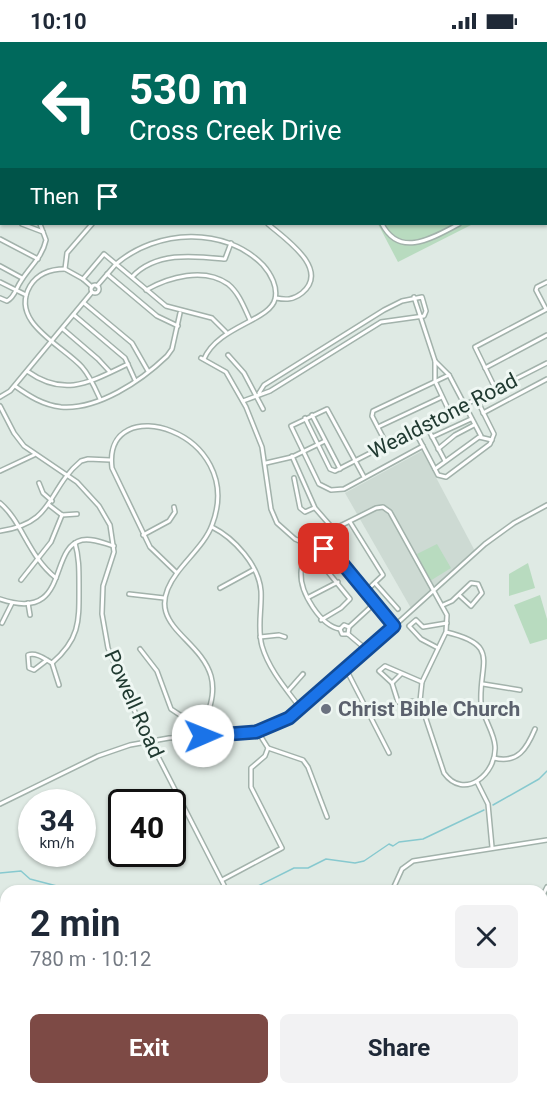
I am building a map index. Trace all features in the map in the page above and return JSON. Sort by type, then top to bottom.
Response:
[{"type":"street","points":[[25,225],[43,232]]},
{"type":"street","points":[[0,298],[7,301],[39,259],[46,240],[40,225]]},
{"type":"street","points":[[84,225],[88,228]]},
{"type":"street","points":[[65,269],[67,253],[91,225]]},
{"type":"street","points":[[269,225],[302,255],[311,271],[309,284],[299,295],[285,300],[276,298]]},
{"type":"street","points":[[383,225],[393,237],[410,243],[429,240],[457,225]]},
{"type":"street","points":[[0,397],[15,386],[84,303],[92,290],[116,264],[134,251],[174,238],[210,238],[231,243],[251,255],[267,270],[275,287],[276,298],[266,310],[226,333],[210,347],[202,359],[226,372],[243,401],[266,463],[270,503],[277,522],[285,532],[337,557],[394,626]]},
{"type":"street","points":[[0,239],[39,259]]},
{"type":"street","points":[[132,278],[149,266],[174,258],[197,256],[225,259],[231,243]]},
{"type":"street","points":[[84,278],[105,254],[166,306],[180,312],[212,318],[226,333]]},
{"type":"street","points":[[0,266],[23,278]]},
{"type":"street","points":[[97,286],[98,291],[92,290],[84,278],[65,269],[42,273],[33,281],[26,295],[27,315],[36,328],[82,367],[92,381],[100,399]]},
{"type":"street","points":[[107,274],[157,316],[177,326]]},
{"type":"street","points":[[146,290],[160,282],[182,276],[220,279],[238,296],[250,320]]},
{"type":"street","points":[[0,282],[26,295]]},
{"type":"street","points":[[496,390],[475,349],[476,346],[547,309],[536,290],[537,287],[547,282]]},
{"type":"street","points":[[414,297],[435,361],[435,381],[450,413]]},
{"type":"street","points":[[243,401],[273,388],[381,322],[420,317],[426,311],[422,297],[414,297],[362,324],[269,382],[257,394]]},
{"type":"street","points":[[84,303],[132,343],[148,371]]},
{"type":"street","points":[[15,386],[39,401],[62,407],[90,403],[100,399],[148,371],[171,349],[180,312]]},
{"type":"street","points":[[74,315],[116,349],[128,364],[135,380]]},
{"type":"street","points":[[362,324],[367,331]]},
{"type":"street","points":[[63,329],[110,372]]},
{"type":"street","points":[[485,368],[547,335]]},
{"type":"street","points":[[331,344],[336,350]]},
{"type":"street","points":[[228,356],[244,373],[263,409]]},
{"type":"street","points":[[435,361],[449,375],[481,436],[492,440]]},
{"type":"street","points":[[300,363],[304,369]]},
{"type":"street","points":[[27,371],[55,386],[75,386],[92,381],[128,364]]},
{"type":"street","name":"Wealdstone Road","points":[[340,469],[547,365]]},
{"type":"street","points":[[387,445],[372,416],[373,411],[449,375]]},
{"type":"street","points":[[483,413],[547,379]]},
{"type":"street","points":[[269,382],[273,388]]},
{"type":"street","points":[[378,427],[442,397]]},
{"type":"street","points":[[415,431],[439,477],[446,477],[490,444],[492,440],[494,434],[477,400]]},
{"type":"street","name":"Powell Road","points":[[0,406],[14,433],[29,451],[69,475],[88,493],[106,516],[113,531],[114,546],[103,586],[104,635],[121,682],[224,885]]},
{"type":"street","points":[[364,477],[327,409],[305,418],[290,428],[318,484],[327,488],[344,489],[423,446]]},
{"type":"street","points":[[305,418],[330,469],[340,469],[312,415]]},
{"type":"street","points":[[432,437],[472,419]]},
{"type":"street","points":[[177,573],[154,553],[143,535],[119,488],[111,460],[120,438],[138,427],[151,424],[185,437],[200,450],[215,476],[217,494],[212,527],[177,573],[164,598],[169,622],[205,663],[210,675],[212,700],[205,718],[203,736]]},
{"type":"street","points":[[426,425],[445,461]]},
{"type":"street","points":[[438,449],[455,435],[475,425]]},
{"type":"street","points":[[435,469],[481,436]]},
{"type":"street","points":[[266,463],[292,456],[324,441]]},
{"type":"street","points":[[25,459],[29,451]]},
{"type":"street","points":[[0,471],[34,455]]},
{"type":"street","points":[[292,456],[314,508],[335,531]]},
{"type":"street","points":[[0,531],[18,529],[30,523],[50,503],[69,475],[84,460],[111,460]]},
{"type":"street","points":[[294,478],[302,510],[305,512],[314,508]]},
{"type":"street","points":[[39,483],[50,503],[62,515],[77,514]]},
{"type":"street","points":[[295,489],[305,485]]},
{"type":"street","points":[[0,503],[10,514],[37,560],[57,578]]},
{"type":"street","points":[[0,804],[98,756],[149,740],[258,732],[280,723],[301,709],[499,534],[547,505]]},
{"type":"street","points":[[143,535],[169,521],[175,512],[174,507]]},
{"type":"street","points":[[324,549],[335,531],[376,508],[388,510],[443,605],[447,623],[446,632],[422,682],[420,701],[444,773],[458,784],[477,782],[489,770],[494,758],[495,743],[482,708],[485,661],[479,648],[467,637],[446,632]]},
{"type":"street","points":[[21,580],[57,531],[62,515]]},
{"type":"street","points":[[350,522],[382,573],[382,578],[364,592]]},
{"type":"street","points":[[212,527],[236,541],[253,570],[261,589],[260,637],[268,663],[301,709]]},
{"type":"street","points":[[0,599],[12,603],[28,603],[46,595],[57,578],[67,549],[75,543],[91,540],[114,546]]},
{"type":"street","points":[[52,663],[73,641],[80,615],[80,567],[75,543]]},
{"type":"street","points":[[308,545],[301,578],[321,620],[340,629],[342,634],[348,634],[359,646],[367,650]]},
{"type":"street","points":[[304,558],[324,567],[350,599],[348,603],[321,620]]},
{"type":"street","points":[[220,588],[253,570]]},
{"type":"street","points":[[309,597],[338,582]]},
{"type":"street","points":[[375,583],[398,609]]},
{"type":"street","points":[[443,605],[473,583],[478,584],[482,593],[471,606],[459,595]]},
{"type":"street","points":[[129,594],[164,598]]},
{"type":"street","points":[[2,623],[12,603]]},
{"type":"street","points":[[28,603],[30,615]]},
{"type":"street","points":[[348,634],[349,627],[375,604]]},
{"type":"street","points":[[438,648],[421,639],[409,626],[416,620],[423,627],[447,623]]},
{"type":"street","points":[[340,629],[344,626],[349,627]]},
{"type":"street","points":[[260,637],[279,635],[285,637]]},
{"type":"street","points":[[359,646],[362,655]]},
{"type":"street","points":[[140,649],[157,672],[171,709],[180,715],[205,718]]},
{"type":"street","points":[[47,660],[33,670],[27,661],[31,654],[47,660],[52,663],[59,685]]},
{"type":"street","points":[[420,701],[398,702],[393,683],[379,673],[382,666],[422,682]]},
{"type":"street","points":[[346,669],[389,753]]},
{"type":"street","points":[[288,691],[303,674]]},
{"type":"street","points":[[393,683],[401,674]]},
{"type":"street","points":[[483,684],[520,690]]},
{"type":"street","points":[[494,758],[508,760],[519,756],[529,744],[535,729]]},
{"type":"street","points":[[258,732],[268,748],[303,760],[308,767],[327,817]]},
{"type":"street","points":[[221,880],[280,850],[282,844],[250,784],[251,768],[265,756],[268,748]]},
{"type":"street","points":[[477,782],[488,804],[492,847]]},
{"type":"street","points":[[395,885],[402,869],[413,861],[547,840]]},
{"type":"shaded area","points":[[422,451],[476,553],[412,610],[345,493]]},
{"type":"green space","points":[[379,225],[471,225],[398,262]]},
{"type":"green space","points":[[437,544],[451,568],[430,581],[417,554]]},
{"type":"green space","points":[[528,563],[535,588],[509,596],[509,574]]},
{"type":"green space","points":[[540,595],[547,619],[547,639],[530,644],[514,605]]},
{"type":"waterway","points":[[493,805],[539,779],[547,771]]},
{"type":"waterway","points":[[260,885],[294,868],[308,868],[326,859],[355,863],[364,861],[389,844],[393,846],[399,842],[423,839],[484,810]]},
{"type":"waterway","points":[[0,873],[21,871],[30,879],[53,885]]},
{"type":"place","name":"Christ Bible Church","points":[[326,709]]},
{"type":"route","points":[[203,736],[236,736],[256,732],[289,718],[307,705],[394,626],[337,557],[324,549]]}]
